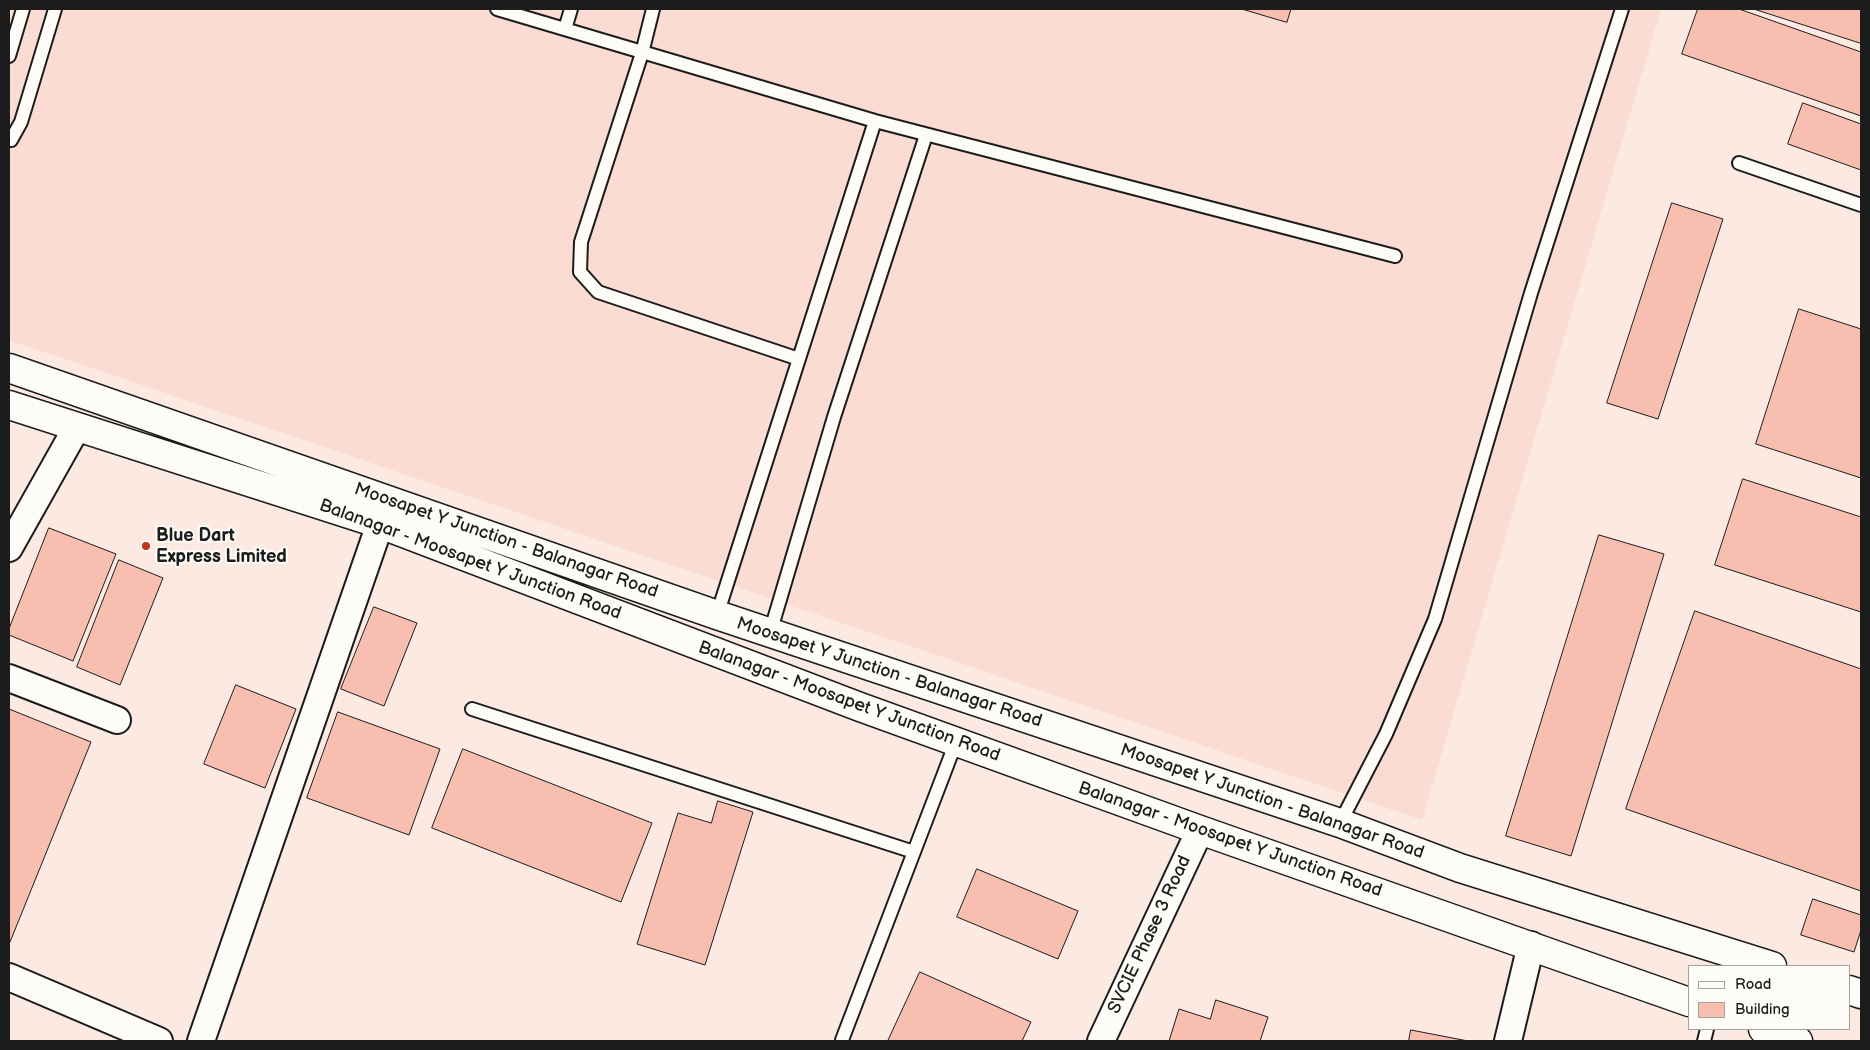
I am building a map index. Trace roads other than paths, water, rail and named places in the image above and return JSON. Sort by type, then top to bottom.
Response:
[{"type":"main road","name":"Moosapet Y Junction - Balanagar Road","points":[[9,368],[717,615],[1340,824],[1460,868],[1769,965]]},
{"type":"main road","name":"Balanagar - Moosapet Y Junction Road","points":[[9,405],[380,524],[956,742],[1688,1002]]},
{"type":"main road","points":[[1766,1030],[1798,1041]]},
{"type":"street","points":[[9,548],[76,426]]},
{"type":"street","points":[[202,1041],[380,524]]},
{"type":"street","points":[[9,678],[117,720]]},
{"type":"street","name":"SVCIE Phase 3 Road","points":[[1101,1041],[1200,830]]},
{"type":"street","points":[[1508,1041],[1531,945]]},
{"type":"street","points":[[9,977],[159,1041]]},
{"type":"lane","points":[[9,56],[23,9]]},
{"type":"lane","points":[[9,140],[11,140],[21,122],[55,9]]},
{"type":"lane","points":[[497,9],[875,121],[1395,256]]},
{"type":"lane","points":[[565,29],[571,9]]},
{"type":"lane","points":[[653,9],[642,52],[581,242],[580,272],[598,292],[799,359]]},
{"type":"lane","points":[[1340,824],[1386,734],[1435,619],[1531,293],[1622,9]]},
{"type":"lane","points":[[717,615],[875,121]]},
{"type":"lane","points":[[770,633],[834,417],[926,135]]},
{"type":"lane","points":[[1740,163],[1861,205]]},
{"type":"lane","points":[[472,709],[914,852]]},
{"type":"lane","points":[[842,1040],[956,742]]},
{"type":"place","name":"Blue Dart Express Limited","points":[[146,546]]}]
